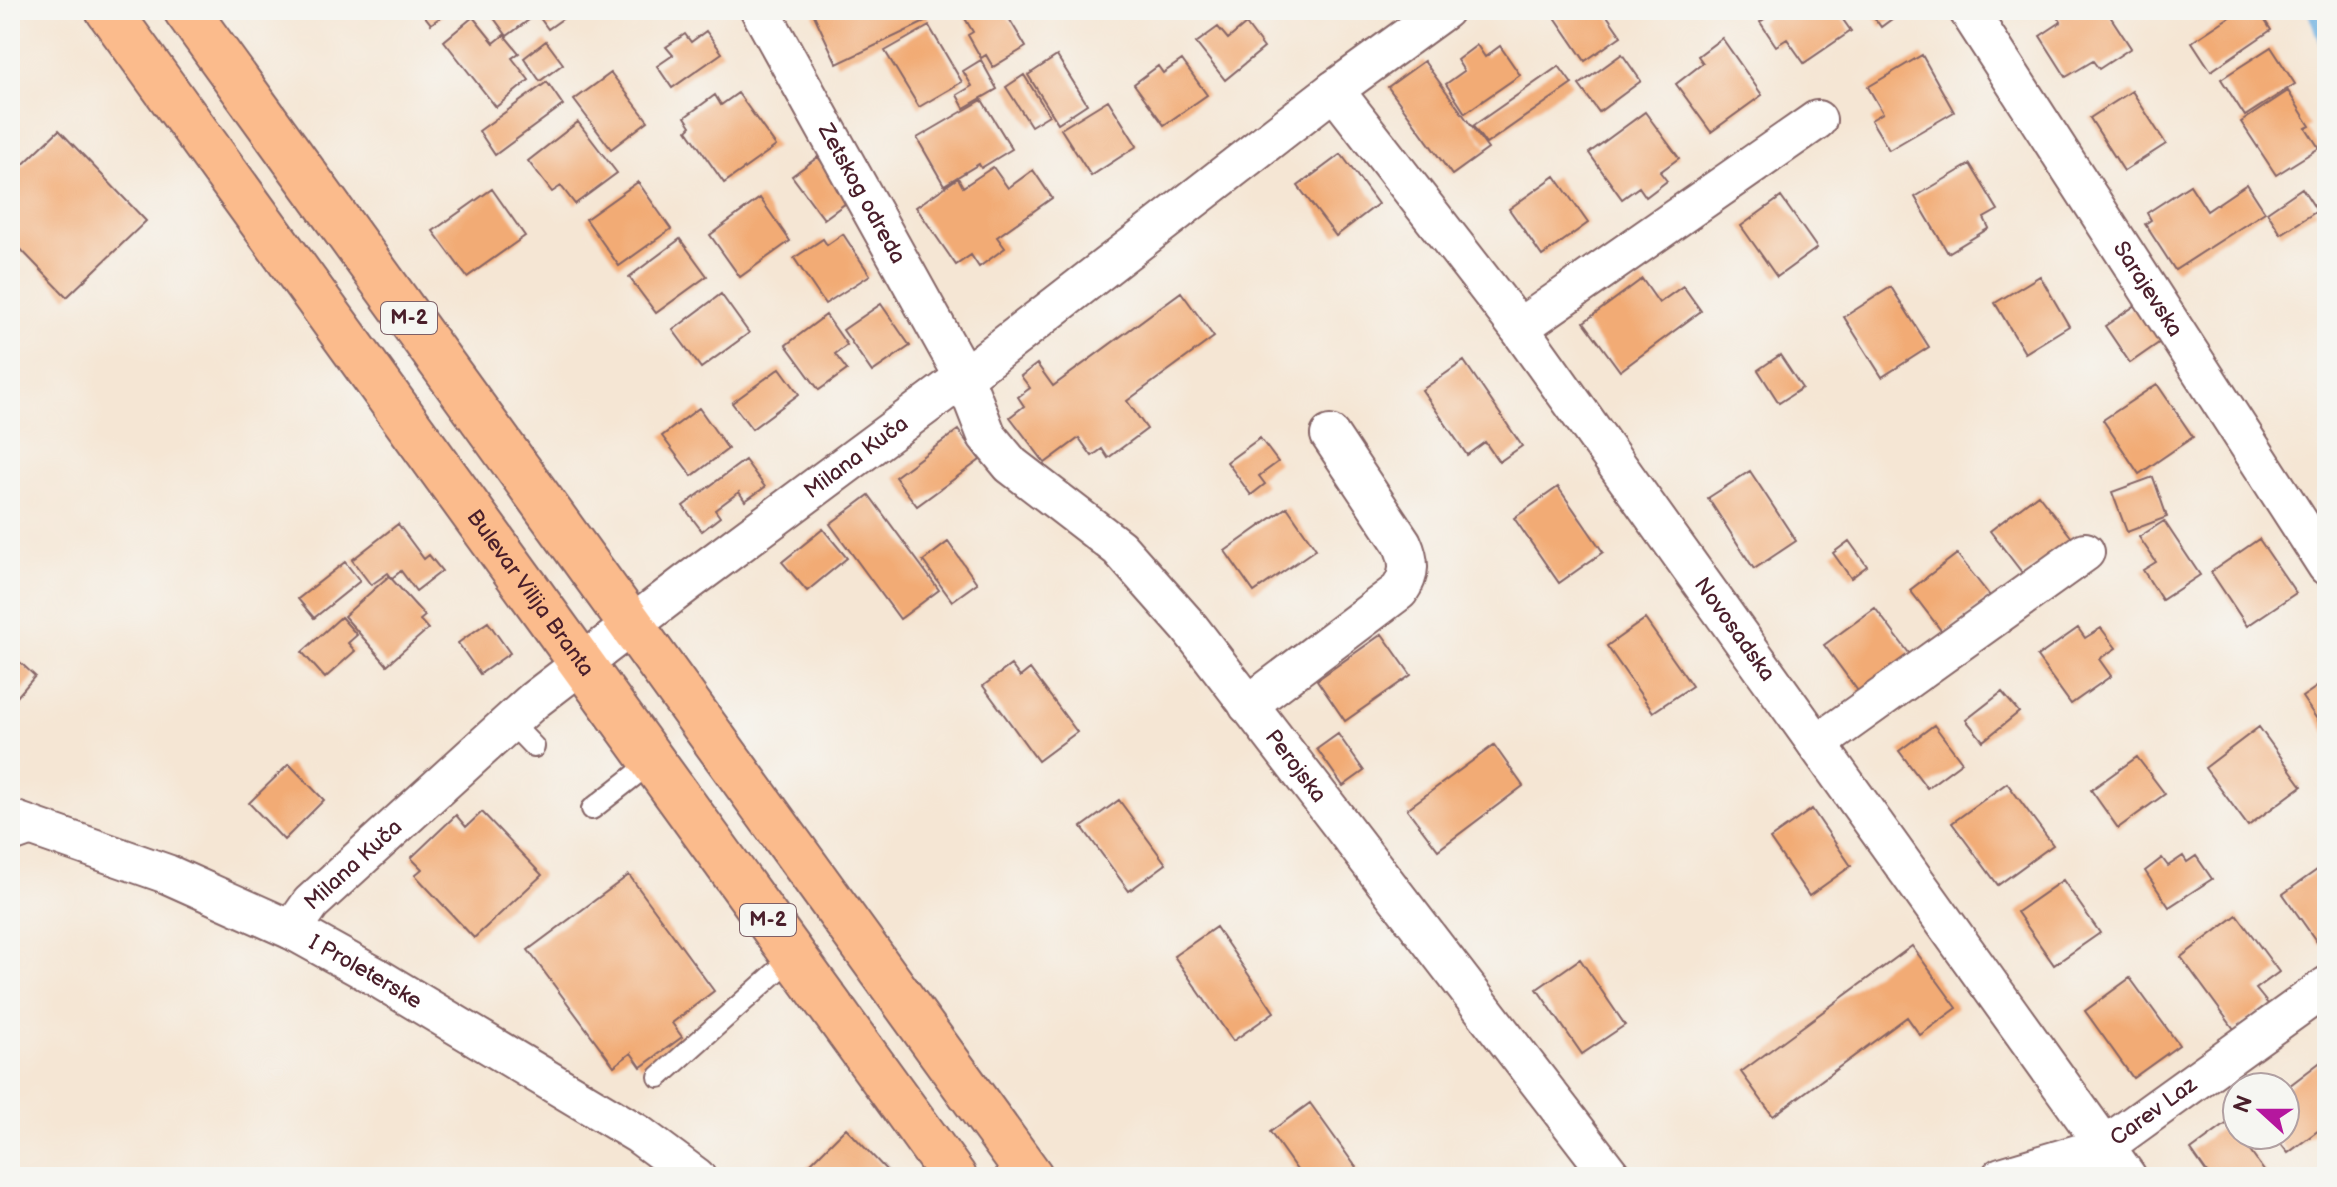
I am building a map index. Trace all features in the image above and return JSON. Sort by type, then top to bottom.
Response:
[{"type":"main road","name":"Bulevar Vilija Branta","points":[[108,10],[954,1177]]},
{"type":"main road","name":"M-2","points":[[186,10],[1031,1177]]},
{"type":"street","name":"Zetskog odreda","points":[[760,10],[964,377]]},
{"type":"street","name":"Milana Kuča","points":[[292,930],[311,903],[522,735],[582,663],[964,377],[1334,90],[1444,10]]},
{"type":"street","name":"Sarajevska","points":[[1968,10],[2327,566]]},
{"type":"street","name":"Novosadska","points":[[1334,90],[1519,328],[2127,1177]]},
{"type":"street","points":[[1519,328],[1817,120]]},
{"type":"street","name":"Perojska","points":[[964,377],[987,436],[1011,465],[1119,548],[1189,627],[1612,1177]]},
{"type":"street","points":[[1248,705],[1399,591],[1409,572],[1408,557],[1402,543],[1330,435]]},
{"type":"street","points":[[1817,744],[2085,552]]},
{"type":"street","name":"I Proleterske","points":[[20,831],[167,874],[292,930],[638,1134],[696,1177]]},
{"type":"street","name":"Carev Laz","points":[[2001,1177],[2105,1146],[2327,986]]},
{"type":"lane","points":[[592,809],[653,761]]},
{"type":"lane","points":[[659,1077],[794,956]]},
{"type":"building","points":[[420,10],[450,10],[431,24]]},
{"type":"building","points":[[488,10],[575,10],[548,29],[537,14],[507,36]]},
{"type":"building","points":[[825,10],[924,10],[929,20],[837,64],[814,15]]},
{"type":"building","points":[[960,10],[1004,10],[1026,47],[993,67],[986,55],[981,58],[968,35],[973,32]]},
{"type":"building","points":[[1550,10],[1603,10],[1621,36],[1585,61]]},
{"type":"building","points":[[1777,10],[1836,10],[1851,31],[1804,63],[1787,39],[1776,46],[1760,22]]},
{"type":"building","points":[[1869,10],[1904,10],[1881,27]]},
{"type":"building","points":[[2054,10],[2106,10],[2131,48],[2099,69],[2093,61],[2066,77],[2040,36],[2061,22]]},
{"type":"building","points":[[2232,10],[2258,10],[2271,30],[2211,71],[2192,42],[2234,14]]},
{"type":"building","points":[[473,17],[494,43],[504,35],[519,53],[512,58],[529,80],[496,107],[444,41]]},
{"type":"building","points":[[1246,24],[1264,48],[1225,80],[1196,43],[1218,27],[1228,39]]},
{"type":"building","points":[[929,26],[962,82],[919,107],[885,51]]},
{"type":"building","points":[[706,31],[722,53],[672,88],[657,66],[673,55],[666,47],[685,34],[691,42]]},
{"type":"building","points":[[1722,38],[1762,95],[1711,132],[1676,84],[1703,63],[1698,56]]},
{"type":"building","points":[[546,41],[563,64],[540,81],[524,58]]},
{"type":"building","points":[[1477,45],[1485,57],[1500,46],[1520,75],[1465,113],[1446,84],[1464,71],[1457,60]]},
{"type":"building","points":[[2271,47],[2295,84],[2245,116],[2221,79]]},
{"type":"building","points":[[1622,54],[1641,81],[1599,112],[1579,85]]},
{"type":"building","points":[[1922,55],[1954,112],[1889,150],[1871,120],[1883,113],[1868,87]]},
{"type":"building","points":[[1057,56],[1087,104],[1058,123],[1028,75]]},
{"type":"building","points":[[981,60],[997,89],[964,108],[957,95],[972,86],[963,71]]},
{"type":"building","points":[[1182,60],[1207,95],[1164,125],[1134,84],[1158,66],[1163,73]]},
{"type":"building","points":[[1424,61],[1488,149],[1452,175],[1388,87]]},
{"type":"building","points":[[1559,66],[1572,84],[1486,144],[1473,126]]},
{"type":"building","points":[[611,73],[648,121],[611,149],[574,100]]},
{"type":"building","points":[[1024,75],[1049,115],[1031,126],[1006,87]]},
{"type":"building","points":[[547,82],[563,105],[495,155],[479,131]]},
{"type":"building","points":[[2132,91],[2166,144],[2124,171],[2090,118]]},
{"type":"building","points":[[2288,91],[2310,126],[2306,128],[2319,148],[2276,175],[2241,122]]},
{"type":"building","points":[[738,93],[776,146],[724,183],[687,130],[691,126],[685,117],[715,95],[721,105]]},
{"type":"building","points":[[982,100],[1012,149],[944,185],[917,138]]},
{"type":"building","points":[[1108,100],[1137,146],[1091,176],[1061,129]]},
{"type":"building","points":[[1645,112],[1679,158],[1660,172],[1667,181],[1646,197],[1639,187],[1622,199],[1589,153]]},
{"type":"building","points":[[578,122],[617,173],[575,204],[561,186],[552,192],[528,161]]},
{"type":"building","points":[[59,130],[146,221],[67,297],[10,238],[10,177]]},
{"type":"building","points":[[1341,154],[1378,204],[1336,236],[1298,186]]},
{"type":"building","points":[[818,157],[850,200],[824,219],[792,176]]},
{"type":"building","points":[[1970,164],[1998,210],[1984,218],[1989,228],[1948,253],[1915,197]]},
{"type":"building","points":[[993,167],[1008,188],[1033,170],[1052,198],[997,237],[1005,248],[979,267],[971,255],[956,265],[916,207],[958,178],[963,187]]},
{"type":"building","points":[[1555,176],[1588,223],[1542,256],[1509,209]]},
{"type":"building","points":[[638,182],[671,229],[619,266],[586,219]]},
{"type":"building","points":[[2247,184],[2265,212],[2175,270],[2145,224],[2151,220],[2147,213],[2190,185],[2207,211]]},
{"type":"building","points":[[2302,188],[2317,211],[2281,234],[2267,212]]},
{"type":"building","points":[[492,189],[525,236],[467,277],[433,231]]},
{"type":"building","points":[[1781,197],[1817,248],[1777,277],[1741,226]]},
{"type":"building","points":[[760,198],[790,241],[740,277],[710,235]]},
{"type":"building","points":[[843,234],[870,275],[825,304],[794,258],[823,239],[827,245]]},
{"type":"building","points":[[680,239],[707,276],[656,313],[629,277]]},
{"type":"building","points":[[2040,276],[2069,326],[2025,353],[1995,303]]},
{"type":"building","points":[[1642,279],[1659,303],[1683,286],[1701,311],[1620,371],[1584,322]]},
{"type":"building","points":[[1891,287],[1929,347],[1882,377],[1844,317]]},
{"type":"building","points":[[1181,292],[1214,337],[1127,401],[1147,429],[1108,458],[1102,449],[1092,456],[1079,438],[1045,463],[1010,417],[1024,406],[1018,397],[1030,388],[1021,376],[1037,364],[1053,386]]},
{"type":"building","points":[[721,294],[749,333],[701,368],[673,330]]},
{"type":"building","points":[[2139,303],[2163,340],[2130,363],[2105,326]]},
{"type":"building","points":[[881,304],[910,346],[872,372],[843,330]]},
{"type":"building","points":[[826,315],[847,345],[835,354],[847,370],[819,390],[786,345]]},
{"type":"building","points":[[1780,355],[1802,388],[1779,403],[1758,370]]},
{"type":"building","points":[[1464,361],[1522,446],[1499,462],[1485,442],[1467,455],[1422,390]]},
{"type":"building","points":[[780,368],[799,394],[752,429],[732,403]]},
{"type":"building","points":[[2157,384],[2193,437],[2139,474],[2103,420]]},
{"type":"building","points":[[699,408],[728,449],[692,476],[662,436]]},
{"type":"building","points":[[958,430],[980,460],[917,506],[895,477]]},
{"type":"building","points":[[1260,438],[1278,462],[1259,476],[1265,484],[1251,495],[1227,462]]},
{"type":"building","points":[[745,460],[765,487],[745,501],[739,492],[715,510],[720,517],[702,531],[683,506]]},
{"type":"building","points":[[1750,471],[1796,541],[1754,569],[1708,498]]},
{"type":"building","points":[[2153,477],[2167,517],[2127,532],[2112,492]]},
{"type":"building","points":[[1558,487],[1603,552],[1559,583],[1514,518]]},
{"type":"building","points":[[2038,494],[2072,538],[2024,575],[1990,531]]},
{"type":"building","points":[[869,495],[939,590],[900,619],[830,524]]},
{"type":"building","points":[[1287,507],[1316,549],[1254,592],[1225,551]]},
{"type":"building","points":[[2164,521],[2200,575],[2162,600],[2143,570],[2156,562],[2139,537]]},
{"type":"building","points":[[398,524],[424,559],[429,555],[442,571],[416,591],[401,571],[392,578],[388,573],[371,585],[352,560]]},
{"type":"building","points":[[823,529],[847,558],[807,591],[782,562]]},
{"type":"building","points":[[2259,539],[2296,593],[2247,626],[2211,572]]},
{"type":"building","points":[[1849,541],[1867,566],[1851,578],[1833,553]]},
{"type":"building","points":[[948,542],[977,583],[952,601],[923,561]]},
{"type":"building","points":[[1957,554],[1990,596],[1943,633],[1910,590]]},
{"type":"building","points":[[345,562],[360,581],[314,618],[298,599]]},
{"type":"building","points":[[389,576],[425,616],[420,620],[428,629],[387,665],[344,616]]},
{"type":"building","points":[[1875,608],[1912,657],[1861,695],[1824,645]]},
{"type":"building","points":[[341,617],[357,635],[348,643],[355,651],[325,678],[302,652]]},
{"type":"building","points":[[1645,619],[1692,686],[1653,712],[1607,646]]},
{"type":"building","points":[[488,622],[510,653],[480,674],[458,643]]},
{"type":"building","points":[[2078,628],[2085,638],[2101,628],[2116,648],[2099,659],[2111,676],[2071,704],[2037,657]]},
{"type":"building","points":[[1382,634],[1411,675],[1345,721],[1317,680]]},
{"type":"building","points":[[10,653],[35,676],[10,705]]},
{"type":"building","points":[[1011,665],[1020,677],[1030,669],[1077,732],[1038,761],[983,686]]},
{"type":"building","points":[[2327,680],[2327,734],[2302,697]]},
{"type":"building","points":[[2002,692],[2019,712],[1983,741],[1966,720]]},
{"type":"building","points":[[1934,725],[1962,762],[1927,788],[1899,751]]},
{"type":"building","points":[[2259,727],[2302,786],[2248,826],[2205,768]]},
{"type":"building","points":[[1338,734],[1364,771],[1343,786],[1317,749]]},
{"type":"building","points":[[1494,745],[1523,786],[1438,850],[1407,809]]},
{"type":"building","points":[[2137,757],[2165,794],[2118,828],[2091,790]]},
{"type":"building","points":[[289,764],[324,800],[284,840],[249,803]]},
{"type":"building","points":[[2007,783],[2053,845],[1998,885],[1952,823]]},
{"type":"building","points":[[1119,800],[1166,864],[1129,891],[1082,827]]},
{"type":"building","points":[[1812,809],[1851,866],[1809,896],[1770,839]]},
{"type":"building","points":[[482,812],[542,875],[474,938],[415,875],[422,869],[411,858],[456,815],[466,827]]},
{"type":"building","points":[[2183,856],[2187,862],[2196,856],[2212,879],[2169,907],[2145,871],[2162,858],[2168,866]]},
{"type":"building","points":[[2327,863],[2327,939],[2319,945],[2283,894]]},
{"type":"building","points":[[629,875],[714,991],[672,1023],[682,1037],[641,1067],[631,1053],[614,1066],[528,950]]},
{"type":"building","points":[[2063,880],[2100,933],[2054,965],[2017,912]]},
{"type":"building","points":[[2237,915],[2279,972],[2256,989],[2268,1004],[2234,1029],[2181,957]]},
{"type":"building","points":[[1216,927],[1274,1012],[1233,1041],[1174,956]]},
{"type":"building","points":[[1912,946],[1957,1008],[1920,1035],[1907,1017],[1773,1116],[1741,1072]]},
{"type":"building","points":[[1580,959],[1625,1025],[1582,1054],[1537,989]]},
{"type":"building","points":[[2130,978],[2179,1045],[2133,1078],[2085,1011]]},
{"type":"building","points":[[2327,1057],[2327,1124],[2301,1143],[2301,1077]]},
{"type":"building","points":[[1310,1103],[1363,1177],[1302,1177],[1270,1132]]},
{"type":"building","points":[[846,1128],[893,1177],[797,1177]]},
{"type":"building","points":[[2221,1128],[2221,1151],[2250,1151],[2267,1175],[2210,1177],[2191,1150]]},
{"type":"waterway","points":[[2313,10],[2327,50]]}]
